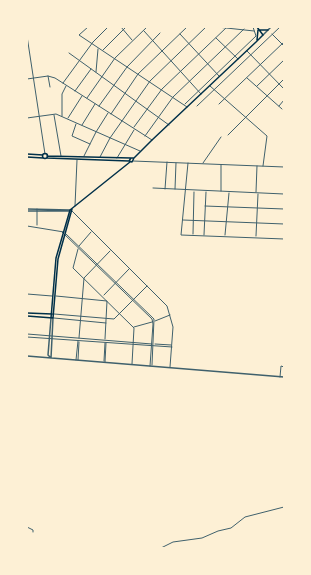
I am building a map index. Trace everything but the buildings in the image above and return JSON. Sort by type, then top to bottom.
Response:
[{"type":"main road","points":[[258,28],[262,31],[268,30]]},
{"type":"main road","points":[[44,155],[47,157],[84,157],[129,162],[133,161],[134,158],[152,140],[256,42],[262,35],[258,28]]},
{"type":"main road","points":[[256,42],[259,36],[258,28]]},
{"type":"main road","points":[[28,156],[44,155],[47,157],[77,159],[100,157],[134,158]]},
{"type":"main road","points":[[27,316],[52,318],[57,253],[71,211],[129,162],[131,158]]},
{"type":"main road","points":[[27,313],[53,314]]},
{"type":"street","points":[[88,27],[79,35],[188,107]]},
{"type":"street","points":[[63,83],[92,44],[108,27]]},
{"type":"street","points":[[121,27],[133,40]]},
{"type":"street","points":[[103,50],[126,27]]},
{"type":"street","points":[[86,99],[115,58],[147,27]]},
{"type":"street","points":[[111,114],[138,74],[186,27]]},
{"type":"street","points":[[100,157],[110,138],[150,82],[206,27]]},
{"type":"street","points":[[216,27],[255,31]]},
{"type":"street","points":[[185,105],[256,36],[253,27]]},
{"type":"street","points":[[262,35],[271,27]]},
{"type":"street","points":[[197,106],[280,27]]},
{"type":"street","points":[[117,158],[134,129],[162,89],[226,28]]},
{"type":"street","points":[[145,136],[173,97],[244,29]]},
{"type":"street","points":[[143,30],[201,94]]},
{"type":"street","points":[[98,106],[127,66],[160,33]]},
{"type":"street","points":[[180,34],[219,77]]},
{"type":"street","points":[[272,34],[284,46]]},
{"type":"street","points":[[27,36],[44,155]]},
{"type":"street","points":[[216,37],[238,59]]},
{"type":"street","points":[[219,104],[284,42]]},
{"type":"street","points":[[96,72],[98,48]]},
{"type":"street","points":[[247,51],[284,89]]},
{"type":"street","points":[[69,53],[169,125]]},
{"type":"street","points":[[256,86],[284,60]]},
{"type":"street","points":[[75,91],[91,69]]},
{"type":"street","points":[[48,76],[50,87]]},
{"type":"street","points":[[27,79],[48,76],[63,83],[152,140]]},
{"type":"street","points":[[246,78],[282,109]]},
{"type":"street","points":[[228,135],[268,97],[284,79]]},
{"type":"street","points":[[62,116],[62,94],[66,86]]},
{"type":"street","points":[[210,86],[268,138],[262,166]]},
{"type":"street","points":[[67,119],[82,96]]},
{"type":"street","points":[[278,106],[284,100]]},
{"type":"street","points":[[82,125],[95,104]]},
{"type":"street","points":[[84,157],[96,132],[108,113]]},
{"type":"street","points":[[54,114],[61,156]]},
{"type":"street","points":[[27,118],[54,114],[62,116],[140,152]]},
{"type":"street","points":[[77,123],[72,136],[90,144]]},
{"type":"street","points":[[203,164],[221,137]]},
{"type":"street","points":[[75,207],[77,159]]},
{"type":"street","points":[[133,161],[284,167]]},
{"type":"street","points":[[165,190],[167,162]]},
{"type":"street","points":[[175,190],[176,163]]},
{"type":"street","points":[[188,163],[181,235],[284,239]]},
{"type":"street","points":[[221,165],[221,192]]},
{"type":"street","points":[[256,238],[257,166]]},
{"type":"street","points":[[153,188],[165,190],[284,194]]},
{"type":"street","points":[[193,235],[194,191]]},
{"type":"street","points":[[204,236],[206,191]]},
{"type":"street","points":[[225,237],[229,192]]},
{"type":"street","points":[[205,206],[284,209]]},
{"type":"street","points":[[27,210],[71,211],[165,303],[170,315],[173,330],[170,368]]},
{"type":"street","points":[[37,210],[37,226]]},
{"type":"street","points":[[182,220],[284,224]]},
{"type":"street","points":[[27,226],[37,226],[63,232],[97,265]]},
{"type":"street","points":[[63,232],[154,321],[151,366]]},
{"type":"street","points":[[92,232],[79,246],[73,267],[134,328],[132,364]]},
{"type":"street","points":[[77,360],[84,278],[111,251]]},
{"type":"street","points":[[103,296],[130,269]]},
{"type":"street","points":[[53,314],[114,319],[147,286]]},
{"type":"street","points":[[27,295],[107,301]]},
{"type":"street","points":[[105,362],[107,301]]},
{"type":"street","points":[[134,328],[170,315]]},
{"type":"street","points":[[50,356],[52,318],[106,322]]},
{"type":"street","points":[[27,334],[133,344],[172,345]]},
{"type":"street","points":[[27,337],[51,337]]},
{"type":"street","points":[[153,345],[172,347]]},
{"type":"street","points":[[27,356],[50,356],[54,359],[284,377]]},
{"type":"street","points":[[280,377],[281,366],[284,367]]},
{"type":"street","points":[[161,548],[173,542],[202,538],[218,531],[230,528],[246,517],[284,507]]},
{"type":"street","points":[[27,526],[33,530],[33,532]]}]
